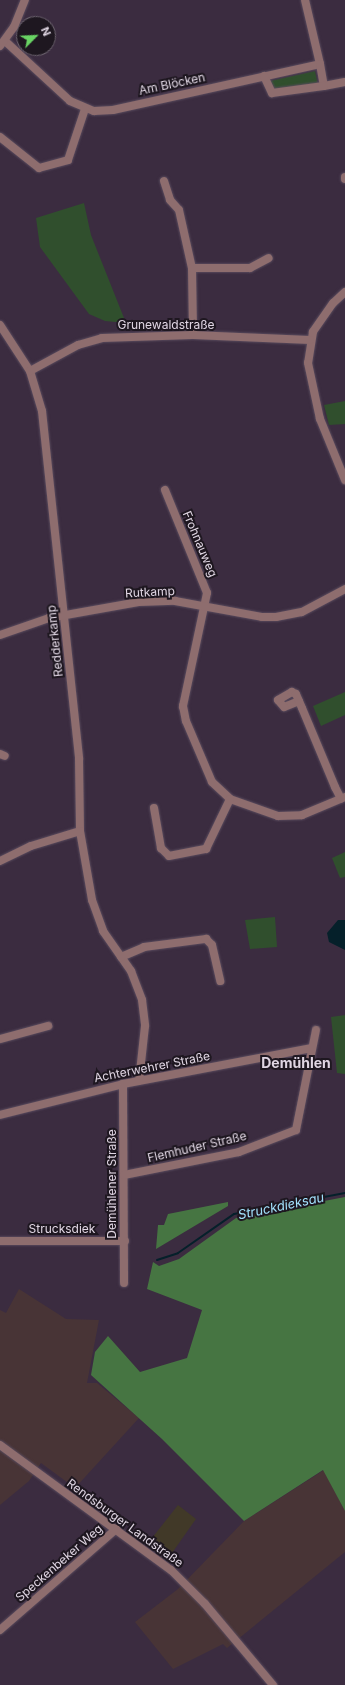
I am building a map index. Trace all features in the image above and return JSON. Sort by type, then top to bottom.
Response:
[{"type":"street","points":[[3,44],[25,0]]},
{"type":"street","points":[[305,0],[324,86]]},
{"type":"street","name":"Am Blöcken","points":[[3,44],[63,96],[85,109],[112,110],[320,64]]},
{"type":"street","points":[[264,76],[272,93],[345,82]]},
{"type":"street","points":[[0,137],[39,168],[68,160],[85,109]]},
{"type":"street","points":[[164,181],[170,200],[179,210],[192,268],[192,335]]},
{"type":"street","points":[[192,268],[250,268],[269,258]]},
{"type":"street","points":[[345,292],[325,313],[310,340],[308,363],[320,419],[345,480]]},
{"type":"street","name":"Redderkamp","points":[[0,325],[30,371],[42,411],[81,782],[80,831],[92,900],[103,931],[121,957],[138,988],[144,1013],[140,1081]]},
{"type":"street","name":"Grunewaldstraße","points":[[30,371],[78,345],[102,338],[192,335],[310,340]]},
{"type":"street","name":"Frohnauweg","points":[[165,490],[205,586],[205,609],[184,712],[212,782],[230,799]]},
{"type":"street","name":"Rutkamp","points":[[0,635],[64,614],[146,602],[175,601],[205,609],[262,617],[282,616],[302,612],[345,589]]},
{"type":"street","points":[[154,808],[161,848],[169,856],[206,848],[230,799],[289,816],[343,798],[299,701]]},
{"type":"street","points":[[0,861],[25,848],[80,831]]},
{"type":"street","points":[[121,957],[144,947],[206,939],[212,945],[220,981]]},
{"type":"street","points":[[0,1038],[48,1026]]},
{"type":"street","points":[[311,1048],[316,1030]]},
{"type":"street","name":"Achterwehrer Straße","points":[[1,1112],[123,1084],[311,1048]]},
{"type":"street","name":"Flemhuder Straße","points":[[124,1175],[239,1152],[296,1130],[311,1048]]},
{"type":"street","name":"Demühlener Straße","points":[[123,1084],[125,1241],[124,1283]]},
{"type":"street","name":"Strucksdiek","points":[[0,1241],[125,1241]]},
{"type":"street","name":"Rendsburger Landstraße","points":[[0,1445],[116,1529],[179,1577],[273,1685]]},
{"type":"street","name":"Speckenbeker Weg","points":[[0,1630],[116,1529]]},
{"type":"shaded area","points":[[19,1289],[66,1319],[99,1320],[87,1383],[97,1383],[139,1418],[75,1488],[41,1463],[29,1481],[0,1505],[0,1310],[6,1313]]},
{"type":"shaded area","points":[[324,1470],[345,1511],[345,1552],[227,1648],[223,1644],[173,1669],[135,1622],[178,1589],[244,1521]]},
{"type":"shaded area","points":[[178,1505],[196,1519],[172,1553],[152,1538]]},
{"type":"green space","points":[[315,71],[318,85],[274,90],[270,81]]},
{"type":"green space","points":[[84,203],[91,235],[126,323],[105,321],[89,314],[40,247],[36,218]]},
{"type":"green space","points":[[345,401],[345,424],[329,425],[324,405]]},
{"type":"green space","points":[[345,692],[345,715],[321,726],[313,706]]},
{"type":"green space","points":[[345,852],[345,877],[340,878],[332,858]]},
{"type":"green space","points":[[275,917],[277,947],[250,949],[245,920]]},
{"type":"green space","points":[[345,1015],[345,1074],[337,1073],[331,1017]]},
{"type":"green space","points":[[345,1197],[345,1511],[323,1470],[244,1521],[162,1439],[91,1375],[95,1352],[108,1336],[140,1372],[187,1358],[202,1310],[147,1289],[153,1262],[159,1266],[179,1259],[236,1218]]},
{"type":"green space","points":[[228,1202],[228,1206],[156,1249],[158,1225],[164,1225],[168,1214]]},
{"type":"water","points":[[338,920],[345,920],[345,950],[329,942],[327,933]]},
{"type":"waterway","name":"Struckdieksau","points":[[157,1260],[178,1253],[234,1214],[345,1193]]},
{"type":"district","name":"Demühlen","points":[[296,1063]]}]
